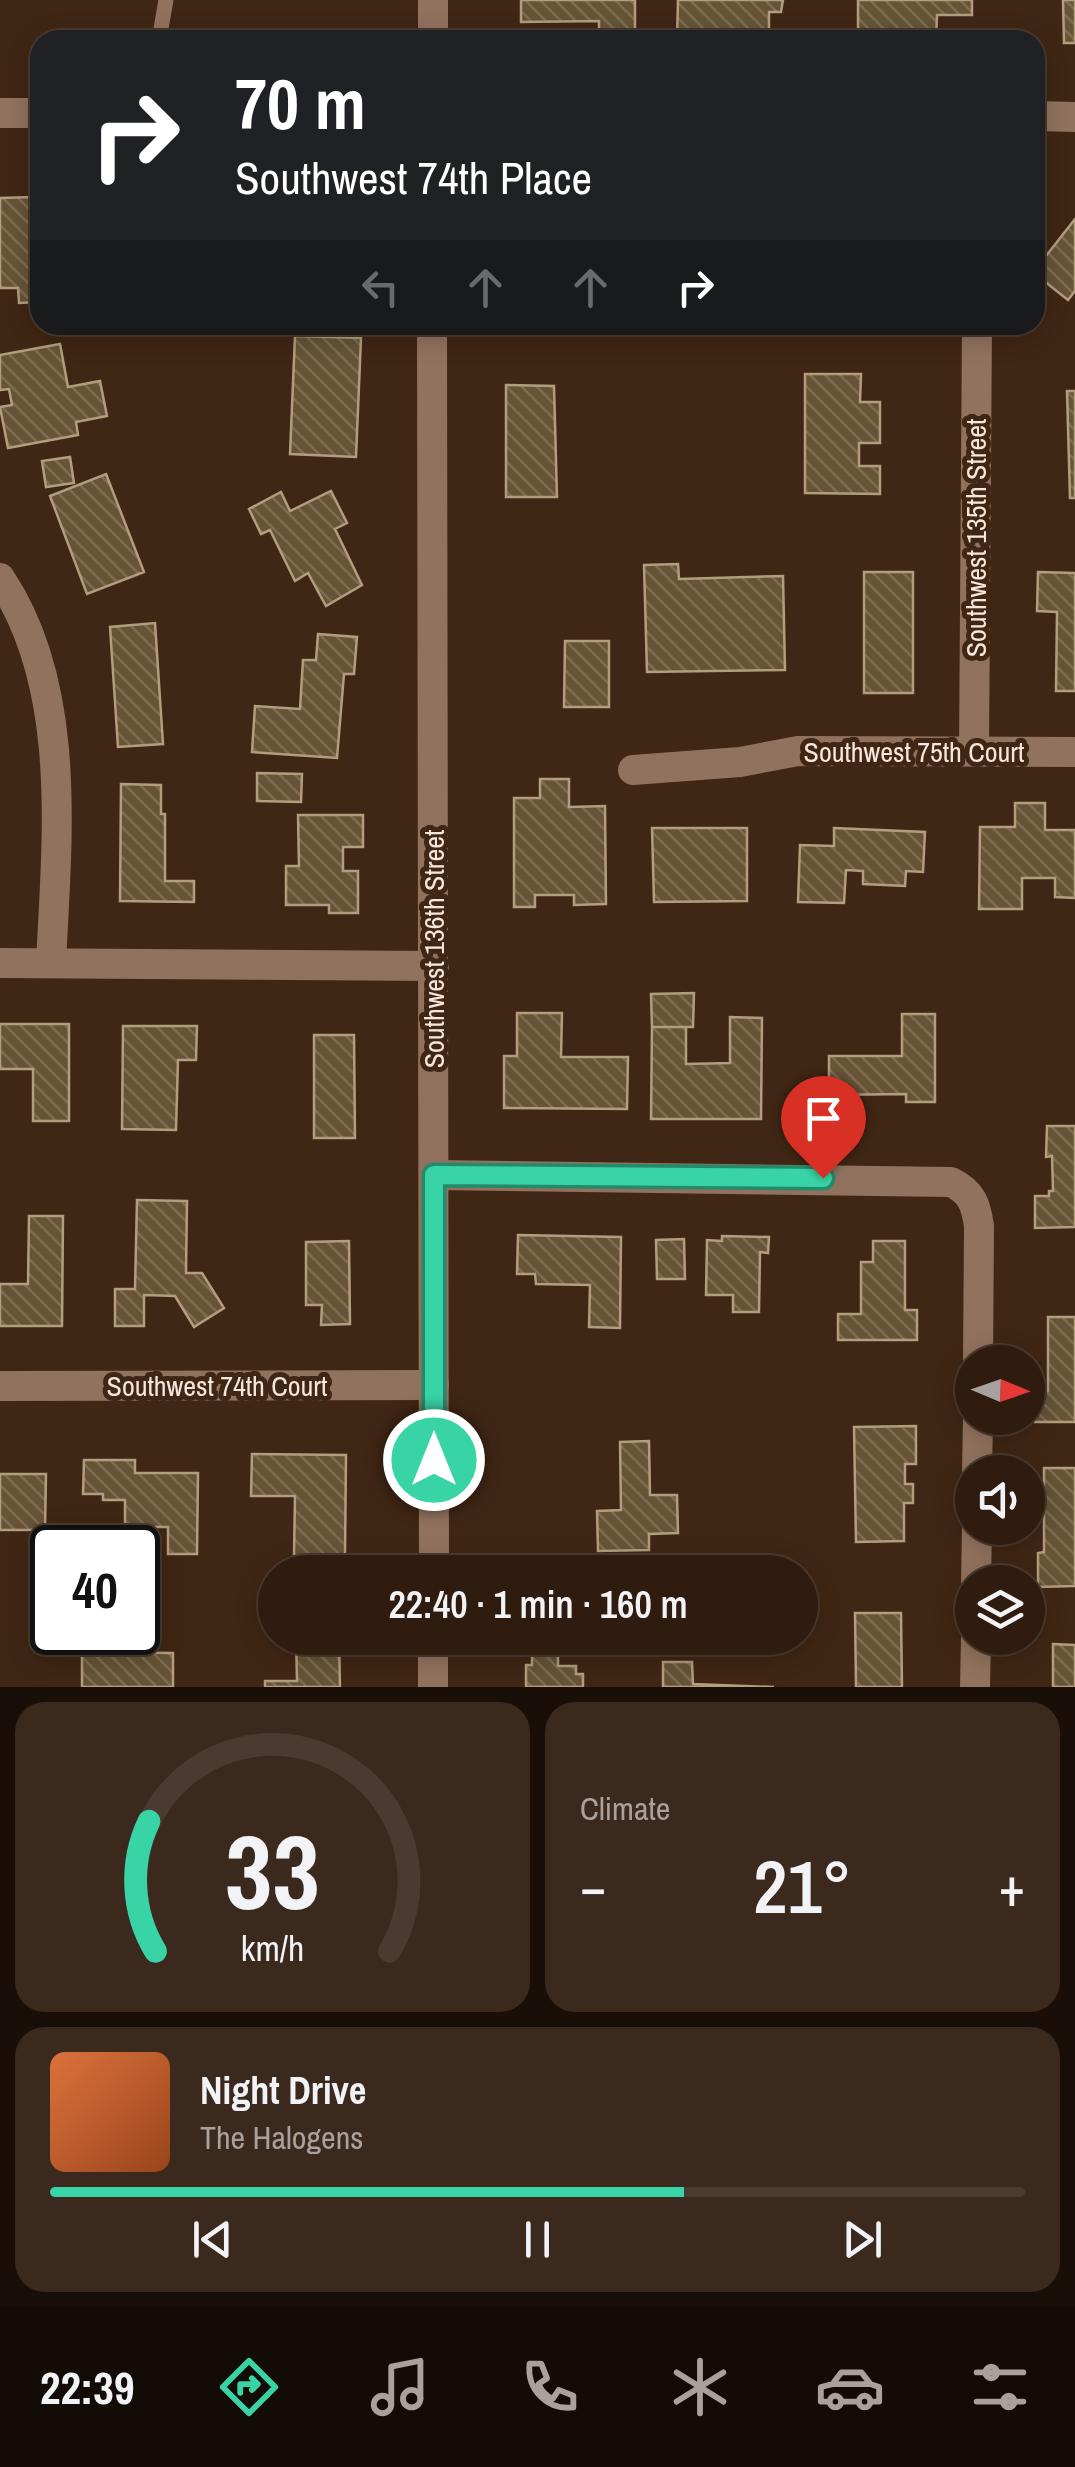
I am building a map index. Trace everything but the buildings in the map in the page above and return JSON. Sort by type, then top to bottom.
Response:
[{"type":"street","points":[[432,30],[433,0]]},
{"type":"street","points":[[0,113],[30,113]]},
{"type":"street","points":[[1045,116],[1075,117]]},
{"type":"street","name":"Southwest 136th Street","points":[[432,335],[434,1555]]},
{"type":"street","name":"Southwest 135th Street","points":[[974,751],[977,335]]},
{"type":"street","points":[[0,578],[18,609],[47,703],[55,804],[51,963]]},
{"type":"street","name":"Southwest 75th Court","points":[[634,770],[740,762],[798,750],[1075,752]]},
{"type":"street","points":[[0,963],[434,966]]},
{"type":"street","points":[[434,1175],[951,1182],[970,1194],[976,1207],[978,1345]]},
{"type":"street","name":"Southwest 74th Court","points":[[0,1386],[434,1385]]},
{"type":"street","points":[[433,1655],[433,1687]]},
{"type":"street","points":[[975,1687],[976,1655]]},
{"type":"lane","points":[[161,30],[166,0]]},
{"type":"route","points":[[434,1460],[434,1175],[823,1178]]}]
